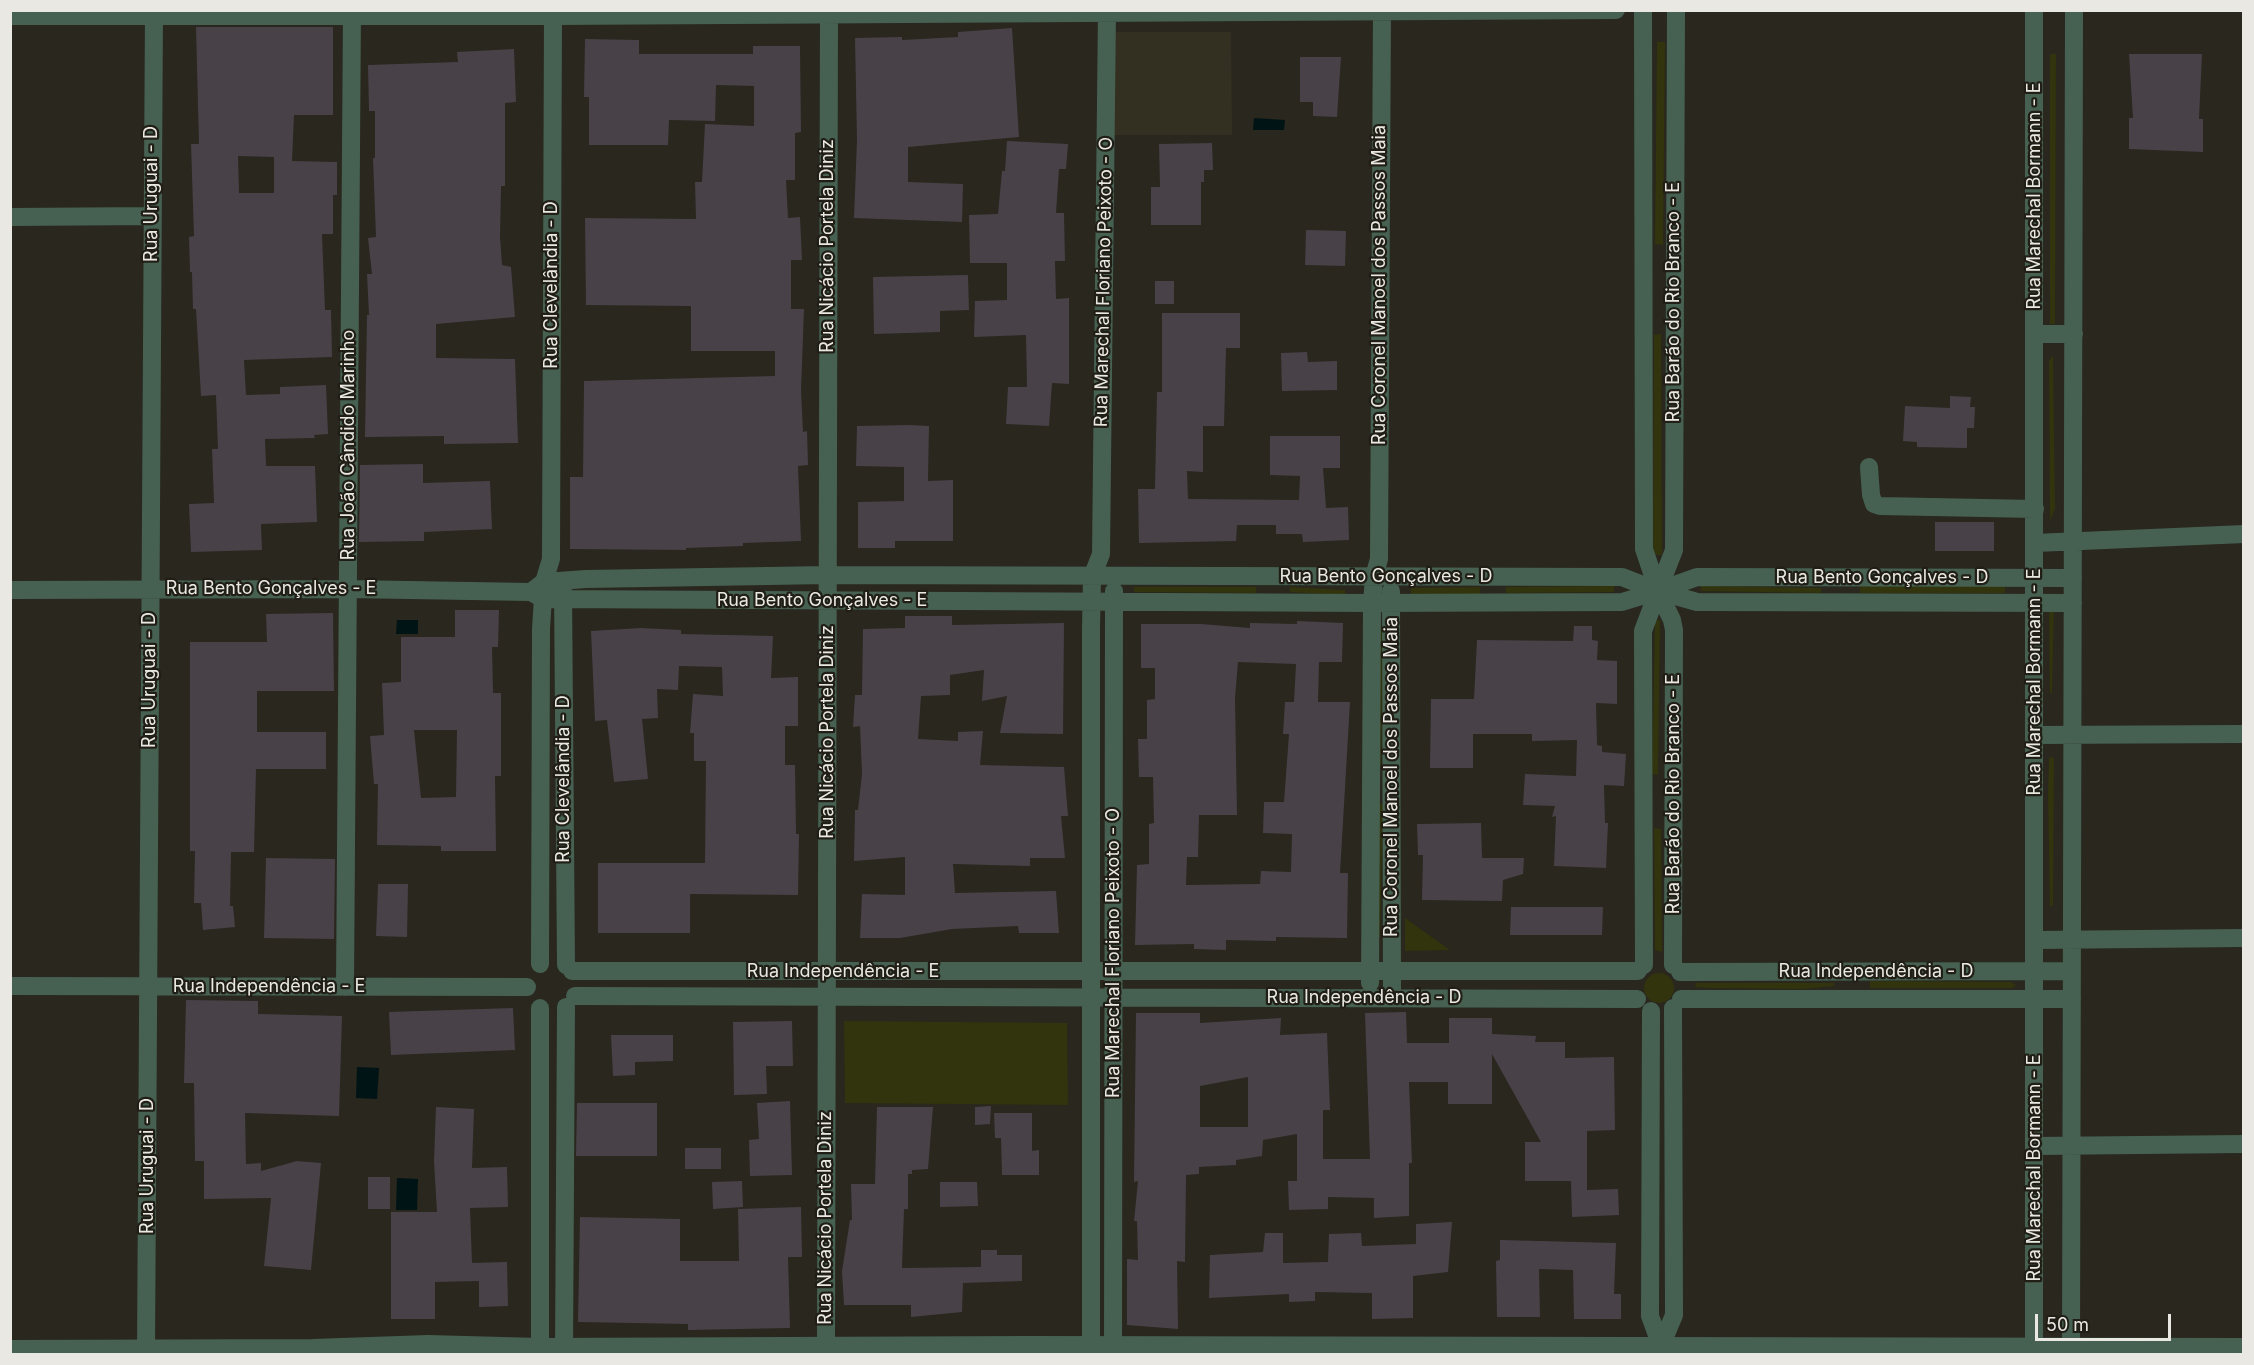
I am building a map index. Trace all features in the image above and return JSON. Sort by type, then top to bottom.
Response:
[{"type":"street","points":[[10,16],[154,13],[1616,10]]},
{"type":"street","name":"Rua Barão do Rio Branco - E","points":[[1643,10],[1644,549],[1674,630],[1673,805],[1677,968]]},
{"type":"street","name":"Rua Barão do Rio Branco - E","points":[[1641,968],[1644,804],[1643,631],[1674,550],[1676,10]]},
{"type":"street","name":"Rua Marechal Bormann - E","points":[[2034,10],[2036,334],[2034,1351]]},
{"type":"street","name":"Rua Marechal Bormann - E","points":[[2071,1351],[2074,10]]},
{"type":"street","name":"Rua Coronel Manoel dos Passos Maia","points":[[1370,998],[1372,603],[1381,571],[1382,11]]},
{"type":"street","name":"Rua Nicácio Portela Diniz","points":[[826,1345],[829,12]]},
{"type":"street","name":"Rua Marechal Floriano Peixoto - O","points":[[1091,1350],[1091,601],[1092,578],[1101,554],[1107,12]]},
{"type":"street","name":"Rua Uruguai - D","points":[[149,1353],[148,987],[154,13]]},
{"type":"street","name":"Rua João Cândido Marinho","points":[[345,987],[352,13]]},
{"type":"street","name":"Rua Clevelândia - D","points":[[540,964],[539,591],[551,559],[553,13]]},
{"type":"street","points":[[10,217],[152,216]]},
{"type":"street","points":[[1643,284],[1674,284]]},
{"type":"street","points":[[2036,334],[2074,334]]},
{"type":"street","points":[[1869,467],[1871,495],[1874,504],[1880,506],[2035,509]]},
{"type":"street","points":[[2035,543],[2244,534]]},
{"type":"street","name":"Rua Marechal Floriano Peixoto - O","points":[[1101,554],[1113,577],[1115,601],[1113,1350]]},
{"type":"street","name":"Rua Clevelândia - D","points":[[551,559],[563,590],[569,968]]},
{"type":"street","name":"Rua Coronel Manoel dos Passos Maia","points":[[1381,571],[1391,603],[1392,998]]},
{"type":"street","name":"Rua Bento Gonçalves - D","points":[[1113,577],[1277,577],[1381,571],[1497,577],[1622,577],[1658,591],[1697,602],[2073,603]]},
{"type":"street","name":"Rua Bento Gonçalves - E","points":[[10,590],[539,591],[828,574],[1113,577]]},
{"type":"street","points":[[1277,577],[1277,602]]},
{"type":"street","points":[[1497,577],[1498,603]]},
{"type":"street","name":"Rua Bento Gonçalves - D","points":[[1115,601],[1622,602],[1697,578],[2073,578]]},
{"type":"street","points":[[1850,578],[1850,603]]},
{"type":"street","name":"Rua Bento Gonçalves - E","points":[[563,590],[828,601],[1115,601]]},
{"type":"street","points":[[2035,735],[2244,734]]},
{"type":"street","points":[[1091,786],[1114,787]]},
{"type":"street","points":[[1371,793],[1392,792]]},
{"type":"street","points":[[1644,804],[1673,805]]},
{"type":"street","points":[[2035,940],[2244,938]]},
{"type":"street","points":[[564,1351],[565,1137],[571,1002],[577,986],[569,968],[553,961],[540,964],[531,971],[527,987],[530,999],[540,1008],[553,1011],[571,1002]]},
{"type":"street","points":[[1662,961],[1677,968],[1685,986],[1677,1004],[1674,1315],[1661,1352],[1650,1316],[1650,1163],[1644,1005],[1633,988],[1641,968],[1662,961]]},
{"type":"street","name":"Rua Independência - E","points":[[569,968],[720,972],[1114,972]]},
{"type":"street","name":"Rua Independência - D","points":[[1114,972],[1531,972],[1641,968]]},
{"type":"street","name":"Rua Independência - D","points":[[1677,968],[2072,971]]},
{"type":"street","points":[[1857,971],[1857,999]]},
{"type":"street","points":[[720,972],[720,997]]},
{"type":"street","points":[[1280,972],[1281,998]]},
{"type":"street","points":[[1531,972],[1531,998]]},
{"type":"street","name":"Rua Independência - E","points":[[10,986],[527,987]]},
{"type":"street","name":"Rua Independência - E","points":[[571,1002],[720,997],[1091,998]]},
{"type":"street","name":"Rua Independência - D","points":[[1091,998],[1531,998],[1644,1005]]},
{"type":"street","name":"Rua Independência - D","points":[[1677,1004],[1857,999],[2072,999]]},
{"type":"street","points":[[1644,1005],[1664,1012],[1677,1004]]},
{"type":"street","points":[[540,1008],[540,1351]]},
{"type":"street","points":[[540,1136],[565,1137]]},
{"type":"street","points":[[2035,1146],[2244,1144]]},
{"type":"street","points":[[1650,1163],[1674,1162]]},
{"type":"street","points":[[10,1349],[149,1353],[428,1344],[540,1351],[826,1345],[1091,1350],[1661,1352],[2071,1351],[2244,1347]]},
{"type":"shaded area","points":[[1113,32],[1231,32],[1232,135],[1114,135]]},
{"type":"shaded area","points":[[1254,118],[1285,120],[1284,130],[1253,130]]},
{"type":"shaded area","points":[[397,620],[418,620],[418,634],[396,634]]},
{"type":"shaded area","points":[[357,1067],[379,1068],[377,1099],[356,1098]]},
{"type":"shaded area","points":[[397,1178],[418,1179],[417,1210],[396,1210]]},
{"type":"green space","points":[[1657,42],[1665,42],[1663,245],[1655,244]]},
{"type":"green space","points":[[2050,54],[2056,54],[2055,324],[2050,324]]},
{"type":"green space","points":[[1661,334],[1662,555],[1653,555],[1654,335]]},
{"type":"green space","points":[[2053,355],[2055,509],[2050,521],[2049,361]]},
{"type":"green space","points":[[1614,586],[1614,592],[1506,593],[1506,587]]},
{"type":"green space","points":[[1701,586],[1821,588],[1821,593],[1701,591]]},
{"type":"green space","points":[[1860,586],[2005,586],[2005,593],[1860,593]]},
{"type":"green space","points":[[1134,587],[1256,587],[1256,593],[1134,592]]},
{"type":"green space","points":[[1290,587],[1345,590],[1345,595],[1290,592]]},
{"type":"green space","points":[[1480,587],[1480,594],[1411,595],[1411,588]]},
{"type":"green space","points":[[2049,608],[2054,609],[2052,693],[2050,693]]},
{"type":"green space","points":[[1655,620],[1660,620],[1658,775],[1652,774]]},
{"type":"green space","points":[[1378,627],[1383,627],[1381,766],[1376,766]]},
{"type":"green space","points":[[2049,758],[2054,758],[2053,905],[2050,907],[2048,793]]},
{"type":"green space","points":[[1377,804],[1383,804],[1380,937],[1374,937]]},
{"type":"green space","points":[[1654,828],[1661,829],[1662,952],[1655,950]]},
{"type":"green space","points":[[1405,918],[1450,950],[1405,951]]},
{"type":"green space","points":[[1659,973],[1665,974],[1673,982],[1673,994],[1665,1002],[1659,1003],[1653,1002],[1645,994],[1644,988],[1645,982],[1653,974]]},
{"type":"green space","points":[[1870,981],[2011,982],[2016,985],[2012,988],[1870,988]]},
{"type":"green space","points":[[1696,983],[1834,983],[1834,986],[1802,989],[1713,988],[1695,987]]},
{"type":"green space","points":[[844,1021],[1067,1023],[1068,1105],[845,1103]]},
{"type":"building","points":[[196,27],[333,27],[333,115],[294,115],[292,161],[337,162],[337,195],[333,195],[333,234],[322,234],[325,310],[331,310],[332,357],[244,360],[246,395],[280,394],[280,387],[326,385],[328,434],[314,435],[315,438],[265,439],[266,466],[315,466],[317,522],[261,524],[262,550],[191,552],[189,504],[214,503],[212,449],[218,449],[216,395],[201,396],[196,309],[193,309],[192,272],[190,272],[189,237],[194,236],[191,144],[199,144]],"holes":[[[238,156],[274,157],[274,193],[239,193]]]},
{"type":"building","points":[[1012,28],[1019,137],[908,147],[908,182],[963,184],[962,222],[854,218],[857,140],[855,38],[902,37],[902,40],[958,37],[958,32]]},
{"type":"building","points":[[585,39],[639,40],[639,54],[753,54],[753,46],[800,46],[801,132],[795,133],[795,180],[786,180],[788,218],[800,217],[802,260],[791,260],[791,309],[804,309],[801,390],[803,432],[807,431],[808,465],[798,466],[801,541],[743,543],[743,546],[686,548],[686,550],[570,549],[570,477],[583,477],[584,381],[775,376],[775,351],[691,351],[691,306],[586,305],[585,218],[696,219],[695,182],[702,182],[705,124],[754,126],[754,86],[716,85],[715,121],[669,120],[668,145],[589,145],[589,97],[584,97]]},
{"type":"building","points":[[514,49],[516,102],[505,103],[505,186],[501,186],[500,237],[502,265],[511,267],[515,317],[436,324],[436,358],[515,359],[518,443],[444,444],[444,436],[365,437],[367,315],[369,315],[367,274],[372,274],[368,238],[376,237],[373,158],[375,158],[375,111],[369,111],[368,65],[458,62],[457,52]]},
{"type":"building","points":[[2129,54],[2202,54],[2199,119],[2203,119],[2203,152],[2129,149],[2129,118],[2133,118]]},
{"type":"building","points":[[1300,57],[1341,57],[1337,117],[1313,116],[1313,102],[1300,102]]},
{"type":"building","points":[[1007,141],[1068,144],[1066,169],[1059,169],[1056,213],[1064,213],[1065,261],[1055,261],[1056,299],[1069,298],[1069,384],[1052,383],[1049,426],[1006,424],[1008,387],[1027,387],[1026,335],[974,337],[975,301],[1007,300],[1007,263],[970,263],[969,215],[998,214]]},
{"type":"building","points":[[1212,143],[1213,170],[1204,170],[1204,182],[1201,182],[1201,225],[1151,225],[1151,187],[1160,187],[1159,144]]},
{"type":"building","points":[[1306,230],[1346,231],[1345,266],[1305,265]]},
{"type":"building","points":[[968,275],[969,310],[940,311],[940,332],[874,334],[873,277]]},
{"type":"building","points":[[1155,281],[1174,281],[1174,304],[1155,304]]},
{"type":"building","points":[[1162,313],[1240,313],[1240,348],[1226,348],[1224,426],[1203,426],[1203,472],[1187,471],[1188,499],[1299,500],[1300,476],[1270,475],[1270,436],[1340,436],[1340,468],[1323,468],[1326,508],[1348,507],[1349,540],[1303,542],[1302,534],[1276,534],[1276,525],[1237,525],[1236,541],[1139,543],[1138,489],[1155,489],[1157,392],[1162,392]]},
{"type":"building","points":[[1307,352],[1308,362],[1337,361],[1337,390],[1282,391],[1281,353]]},
{"type":"building","points":[[1950,396],[1971,397],[1970,407],[1975,407],[1974,428],[1967,428],[1967,448],[1917,447],[1917,442],[1903,441],[1905,406],[1950,408]]},
{"type":"building","points":[[857,426],[929,426],[928,481],[953,480],[953,541],[895,541],[895,548],[858,548],[858,502],[904,501],[904,467],[856,466]]},
{"type":"building","points":[[423,464],[423,483],[490,481],[492,529],[424,532],[424,541],[359,542],[360,465]]},
{"type":"building","points":[[1935,522],[1994,522],[1994,551],[1935,551]]},
{"type":"building","points":[[455,610],[499,610],[498,647],[492,647],[493,693],[501,693],[501,776],[495,776],[496,851],[441,851],[441,846],[377,845],[378,784],[374,784],[370,736],[384,735],[382,683],[401,682],[401,637],[455,637]],"holes":[[[414,730],[457,730],[456,797],[421,798]]]},
{"type":"building","points":[[333,613],[334,691],[257,691],[257,732],[326,732],[326,769],[256,769],[254,852],[231,852],[230,906],[233,906],[235,927],[203,930],[201,903],[194,903],[195,851],[190,851],[190,642],[267,642],[266,614]]},
{"type":"building","points":[[905,616],[952,616],[952,625],[1064,623],[1063,734],[1000,733],[1007,696],[982,701],[984,670],[950,675],[950,695],[921,696],[918,739],[958,741],[958,732],[983,731],[980,765],[1064,767],[1068,816],[1061,816],[1065,858],[1030,858],[1030,866],[953,864],[955,893],[1056,891],[1059,933],[1019,933],[1018,926],[952,929],[900,938],[860,938],[862,894],[905,895],[905,857],[854,861],[855,810],[858,810],[862,774],[860,726],[853,727],[855,695],[862,695],[863,629],[905,628]]},
{"type":"building","points":[[1297,621],[1343,623],[1342,662],[1319,662],[1318,702],[1350,702],[1340,873],[1348,873],[1347,938],[1276,937],[1276,941],[1226,940],[1226,950],[1194,949],[1194,944],[1135,945],[1137,865],[1149,864],[1149,824],[1154,823],[1153,777],[1139,777],[1138,739],[1147,739],[1147,700],[1155,699],[1155,668],[1141,668],[1141,624],[1201,624],[1250,628],[1250,623],[1297,624]],"holes":[[[1238,662],[1296,664],[1294,702],[1285,702],[1283,734],[1289,734],[1284,802],[1264,802],[1263,833],[1292,834],[1291,872],[1261,871],[1260,884],[1186,885],[1187,857],[1198,857],[1199,815],[1237,815],[1235,698]]]},
{"type":"building","points":[[1574,626],[1592,626],[1592,640],[1598,641],[1597,660],[1617,661],[1617,704],[1596,703],[1597,745],[1602,746],[1602,752],[1626,754],[1624,786],[1604,785],[1605,823],[1608,823],[1606,868],[1554,866],[1556,816],[1552,817],[1555,806],[1523,805],[1525,774],[1576,776],[1577,740],[1532,741],[1532,734],[1473,734],[1473,768],[1430,768],[1431,699],[1474,699],[1477,640],[1573,641]]},
{"type":"building","points":[[641,628],[681,630],[681,634],[773,636],[771,678],[798,677],[798,726],[785,726],[785,765],[795,765],[796,834],[799,834],[798,895],[690,894],[690,933],[598,933],[598,863],[705,863],[706,761],[694,761],[694,733],[690,733],[693,694],[723,696],[722,667],[679,666],[678,690],[657,689],[658,718],[642,719],[648,779],[614,782],[607,720],[595,721],[591,631]]},
{"type":"building","points":[[1481,823],[1482,858],[1524,858],[1523,874],[1503,880],[1502,901],[1422,900],[1423,855],[1418,855],[1417,824]]},
{"type":"building","points":[[266,858],[335,859],[334,939],[264,938]]},
{"type":"building","points":[[378,884],[408,884],[407,937],[376,936]]},
{"type":"building","points":[[1511,907],[1603,907],[1602,935],[1510,935]]},
{"type":"building","points":[[186,1000],[258,1001],[258,1014],[342,1016],[339,1116],[245,1113],[246,1164],[261,1163],[261,1171],[297,1161],[321,1163],[311,1270],[264,1266],[271,1198],[204,1199],[204,1161],[195,1161],[194,1083],[184,1083]]},
{"type":"building","points":[[513,1008],[515,1050],[391,1055],[389,1012]]},
{"type":"building","points":[[1406,1012],[1407,1043],[1449,1043],[1449,1018],[1492,1018],[1492,1034],[1536,1036],[1535,1042],[1565,1042],[1565,1058],[1614,1057],[1615,1130],[1587,1131],[1587,1190],[1618,1189],[1619,1215],[1572,1217],[1571,1181],[1525,1181],[1525,1142],[1541,1142],[1492,1054],[1492,1104],[1448,1104],[1448,1082],[1409,1082],[1412,1163],[1409,1163],[1409,1216],[1374,1218],[1374,1198],[1328,1197],[1328,1209],[1289,1210],[1288,1181],[1297,1181],[1297,1134],[1263,1140],[1262,1156],[1236,1160],[1236,1165],[1199,1167],[1199,1174],[1186,1175],[1185,1262],[1177,1261],[1178,1329],[1127,1325],[1127,1259],[1138,1260],[1137,1221],[1134,1221],[1138,1181],[1134,1182],[1136,1013],[1200,1013],[1200,1023],[1281,1018],[1280,1035],[1327,1033],[1330,1110],[1323,1110],[1323,1159],[1370,1159],[1365,1013]],"holes":[[[1248,1077],[1248,1127],[1200,1127],[1200,1086]]]},
{"type":"building","points":[[792,1021],[793,1066],[766,1066],[767,1094],[734,1095],[733,1022]]},
{"type":"building","points":[[611,1035],[673,1035],[673,1061],[635,1062],[635,1075],[613,1076]]},
{"type":"building","points":[[790,1101],[792,1175],[750,1176],[749,1140],[759,1139],[757,1103]]},
{"type":"building","points":[[577,1103],[657,1103],[657,1156],[576,1156]]},
{"type":"building","points":[[991,1106],[990,1124],[975,1125],[975,1107]]},
{"type":"building","points":[[436,1107],[474,1109],[472,1168],[507,1167],[508,1207],[470,1208],[472,1263],[507,1262],[508,1306],[479,1307],[479,1281],[435,1282],[435,1319],[391,1319],[391,1212],[437,1212],[434,1161]]},
{"type":"building","points":[[877,1107],[933,1107],[928,1169],[912,1170],[912,1174],[908,1174],[908,1209],[904,1209],[902,1268],[981,1267],[981,1250],[997,1250],[997,1255],[1022,1255],[1022,1281],[963,1283],[962,1312],[911,1317],[911,1305],[844,1305],[842,1271],[850,1220],[852,1220],[851,1184],[875,1184]]},
{"type":"building","points":[[994,1113],[1032,1113],[1032,1151],[1039,1150],[1039,1175],[1002,1175],[1001,1138],[995,1138]]},
{"type":"building","points":[[685,1148],[721,1148],[721,1169],[685,1169]]},
{"type":"building","points":[[368,1177],[390,1177],[390,1209],[368,1209]]},
{"type":"building","points":[[742,1181],[743,1207],[713,1209],[712,1182]]},
{"type":"building","points":[[940,1182],[977,1182],[978,1206],[940,1207]]},
{"type":"building","points":[[801,1207],[802,1257],[788,1257],[790,1328],[688,1330],[688,1324],[578,1322],[580,1217],[680,1219],[680,1261],[739,1261],[738,1209]]},
{"type":"building","points":[[1452,1222],[1448,1272],[1413,1276],[1413,1318],[1372,1319],[1372,1293],[1315,1292],[1315,1301],[1289,1302],[1289,1294],[1209,1298],[1210,1255],[1263,1252],[1265,1233],[1283,1233],[1283,1263],[1328,1262],[1329,1234],[1361,1233],[1362,1246],[1416,1244],[1416,1224]]},
{"type":"building","points":[[1500,1240],[1616,1243],[1614,1294],[1621,1294],[1621,1319],[1574,1319],[1573,1270],[1539,1269],[1540,1317],[1497,1317],[1496,1261],[1500,1260]]}]
